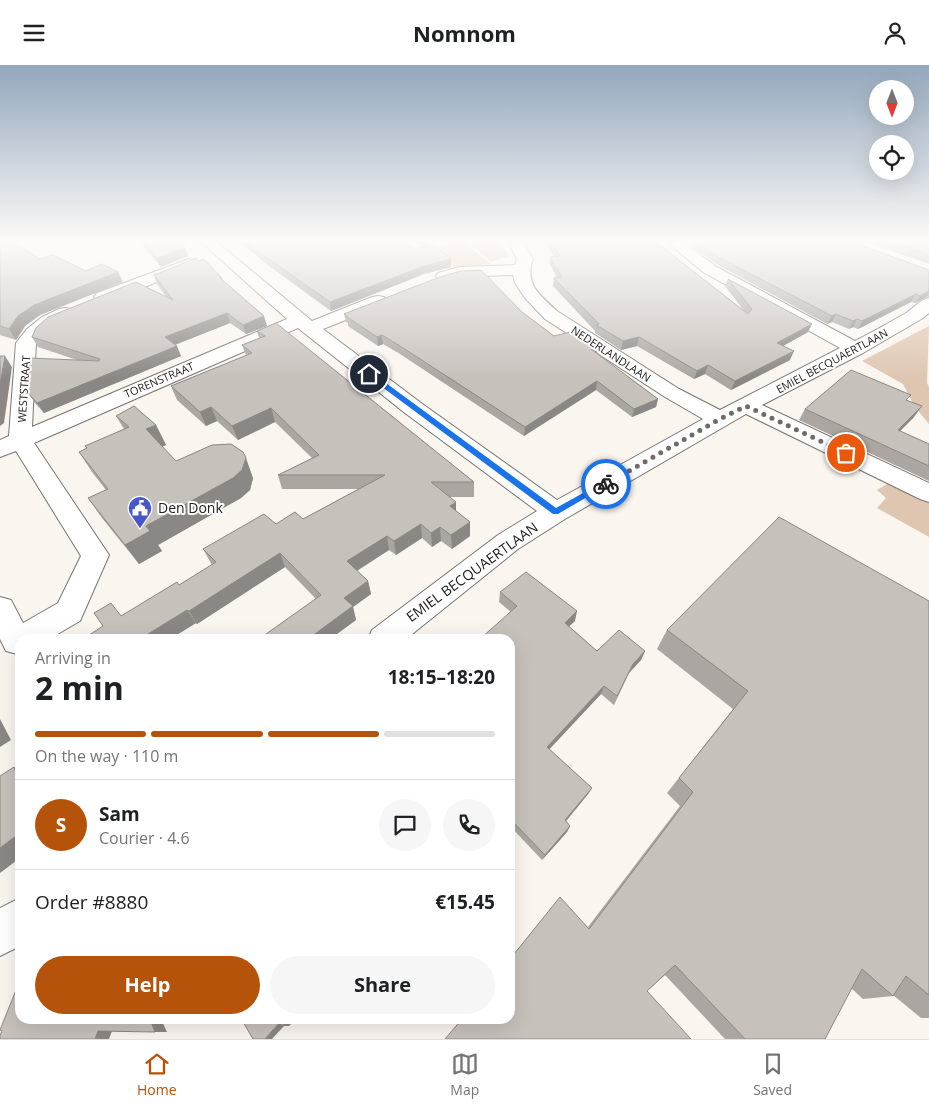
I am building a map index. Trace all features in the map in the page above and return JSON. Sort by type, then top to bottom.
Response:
[{"type":"street","name":"WESTSTRAAT","points":[[10,444],[26,343],[33,332],[47,321],[122,287]]},
{"type":"street","points":[[261,287],[304,324],[413,408],[556,512]]},
{"type":"street","name":"NEDERLANDLAAN","points":[[526,287],[551,315],[672,393],[720,419]]},
{"type":"street","points":[[741,287],[856,349]]},
{"type":"street","name":"TORENSTRAAT","points":[[10,444],[304,324],[396,294]]},
{"type":"street","name":"EMIEL BECQUAERTLAAN","points":[[389,634],[508,542],[556,512],[720,419],[925,312]]},
{"type":"street","points":[[746,406],[929,493]]},
{"type":"street","points":[[10,444],[95,555],[69,612],[30,634]]},
{"type":"street","points":[[0,609],[14,643]]},
{"type":"street","points":[[0,935],[15,923]]},
{"type":"shaded area","points":[[929,326],[927,383],[929,387],[929,424],[915,407],[903,384],[862,361]]},
{"type":"shaded area","points":[[889,483],[929,503],[929,537],[877,508],[886,498],[877,490]]},
{"type":"building","points":[[0,287],[79,287],[34,305],[18,316],[9,329],[0,326]]},
{"type":"building","points":[[122,287],[147,287],[173,300],[163,287],[231,287],[264,316],[243,325],[227,313],[165,337],[177,346],[37,403],[28,393],[30,358],[99,361],[100,359],[32,337],[36,328],[48,317]]},
{"type":"building","points":[[309,287],[368,287],[330,302]]},
{"type":"building","points":[[413,287],[498,287],[522,312],[554,336],[574,331],[599,347],[591,349],[658,399],[634,409],[597,381],[525,427],[400,346],[382,335],[377,337],[344,314]]},
{"type":"building","points":[[563,287],[714,287],[748,314],[752,309],[735,287],[744,287],[812,324],[777,343],[794,351],[735,381],[708,365],[697,371],[639,337],[623,341],[596,325],[599,324]]},
{"type":"building","points":[[777,287],[929,287],[929,291],[920,296],[916,294],[862,321],[857,319],[853,321],[836,314],[832,316]]},
{"type":"building","points":[[276,323],[474,482],[431,482],[456,502],[450,506],[470,522],[451,535],[440,527],[431,533],[421,524],[394,541],[387,536],[347,561],[368,581],[344,598],[353,606],[315,634],[266,634],[321,595],[280,553],[189,611],[187,610],[148,634],[91,634],[103,626],[94,613],[111,603],[121,616],[177,582],[179,585],[216,562],[203,549],[264,514],[276,524],[295,512],[303,519],[385,475],[278,475],[319,455],[271,408],[232,426],[211,407],[200,412],[171,386],[252,353],[242,345],[265,336],[257,331]]},
{"type":"building","points":[[0,356],[5,356],[0,385]]},
{"type":"building","points":[[851,370],[911,395],[906,400],[922,406],[898,430],[929,444],[929,466],[805,409]]},
{"type":"building","points":[[134,406],[156,425],[146,429],[176,461],[212,445],[231,444],[243,452],[246,458],[242,470],[233,478],[146,526],[150,531],[125,545],[88,498],[108,489],[79,452],[87,448],[85,446],[129,427],[116,416]]},
{"type":"building","points":[[779,517],[929,601],[929,995],[906,976],[893,996],[862,969],[825,1039],[745,1039],[675,965],[647,991],[691,1039],[445,1039],[458,1024],[515,1024],[515,953],[560,897],[589,929],[693,792],[679,778],[748,691],[667,630]]},
{"type":"building","points":[[526,572],[577,611],[565,623],[597,651],[619,630],[645,651],[633,664],[617,696],[604,686],[547,747],[592,788],[565,820],[570,826],[545,855],[515,824],[515,634],[486,634],[517,606],[500,592]]},
{"type":"building","points":[[14,767],[15,837],[0,848],[0,776]]},
{"type":"building","points":[[15,992],[15,1024],[152,1024],[155,1032],[98,1031],[95,1039],[0,1039],[2,1031],[0,1030]]},
{"type":"building","points":[[244,1024],[278,1024],[265,1039],[253,1039]]},
{"type":"way so far","points":[[606,484],[746,406],[846,453]]},
{"type":"place","name":"Den Donk","points":[[140,529]]},
{"type":"route","points":[[369,374],[556,512],[606,484]]}]
